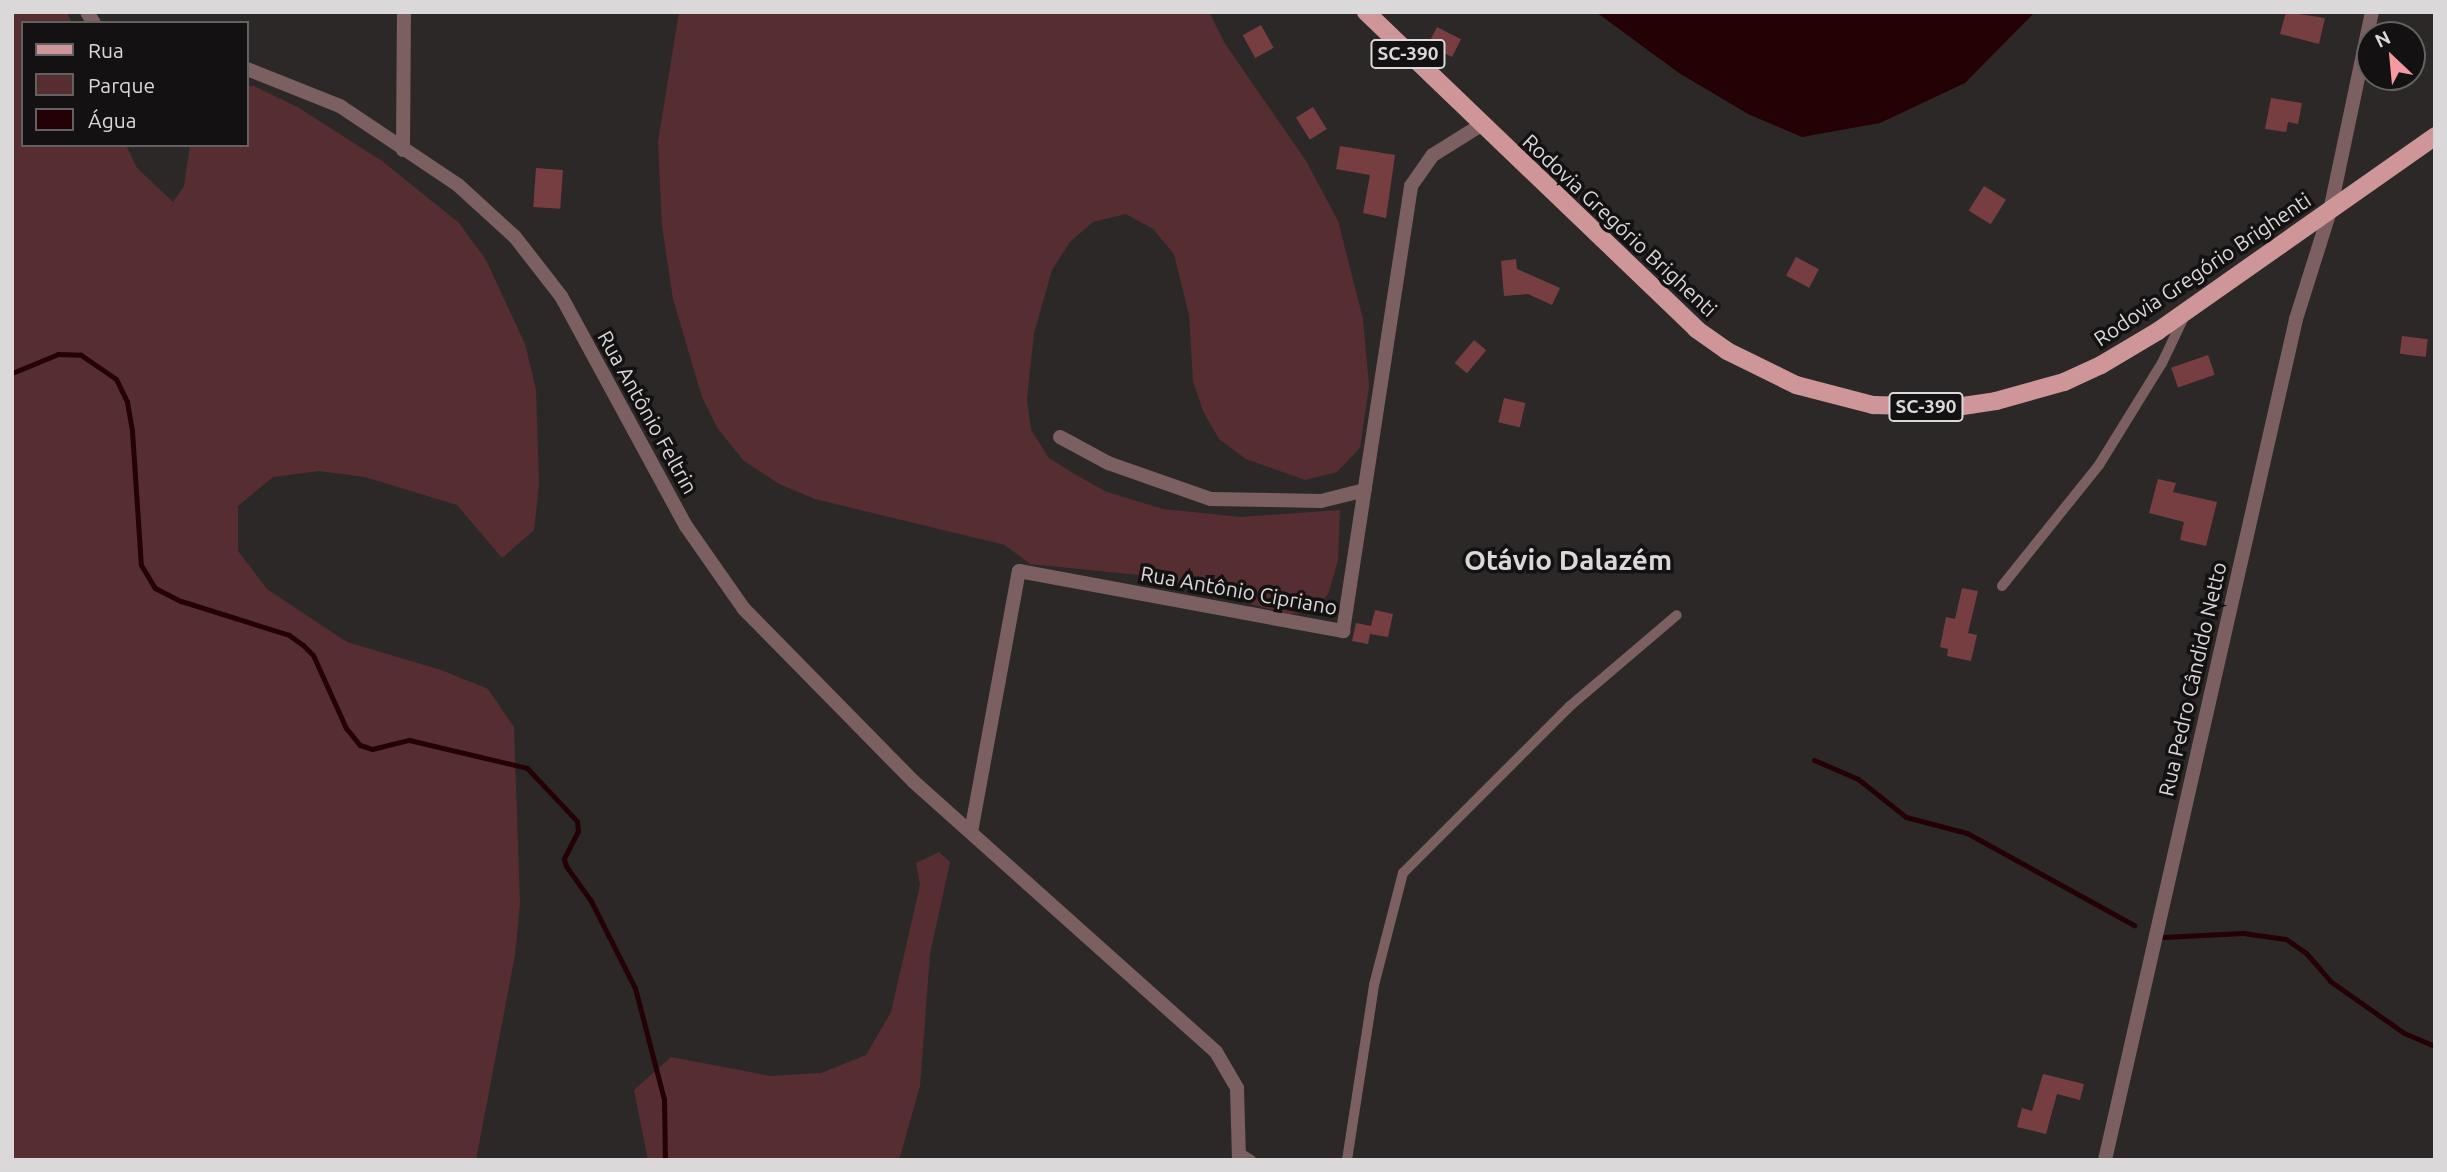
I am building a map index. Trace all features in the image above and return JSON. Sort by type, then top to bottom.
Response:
[{"type":"main road","name":"Rodovia Gregório Brighenti","points":[[1366,12],[1696,328],[1760,368],[1836,397],[1873,405],[1956,407],[2032,393],[2101,365],[2188,310],[2435,136]]},
{"type":"street","points":[[403,150],[404,12]]},
{"type":"street","name":"Rua Pedro Cândido Netto","points":[[2105,1160],[2296,319],[2330,211],[2372,12]]},
{"type":"street","name":"Rua Antônio Feltrin","points":[[248,68],[340,106],[485,207],[540,266],[686,526],[744,609],[913,781],[1216,1052],[1237,1088],[1243,1158]]},
{"type":"street","name":"Rua Antônio Cipriano","points":[[971,832],[1019,571],[1343,631],[1411,186],[1433,155],[1481,125]]},
{"type":"street","points":[[1060,437],[1108,463],[1211,499],[1321,501],[1365,490]]},
{"type":"lane","points":[[2002,586],[2099,464],[2162,363],[2188,310]]},
{"type":"lane","points":[[1347,1160],[1374,985],[1403,873],[1570,706],[1678,615]]},
{"type":"green space","points":[[12,12],[67,12],[71,21],[21,21],[21,147],[127,147],[137,168],[173,202],[184,186],[190,147],[248,147],[248,86],[254,86],[299,108],[382,161],[459,223],[486,260],[525,344],[536,390],[539,484],[534,530],[502,558],[457,505],[365,477],[319,471],[273,477],[238,506],[238,551],[267,589],[347,642],[441,670],[488,689],[514,727],[520,904],[515,955],[476,1160],[12,1160]]},
{"type":"green space","points":[[679,12],[1209,12],[1224,42],[1306,161],[1338,221],[1363,319],[1369,386],[1360,448],[1337,472],[1305,480],[1246,459],[1219,439],[1203,411],[1193,381],[1189,315],[1174,254],[1153,229],[1126,214],[1093,222],[1070,242],[1052,270],[1034,333],[1027,399],[1031,430],[1049,458],[1078,476],[1107,492],[1163,509],[1241,517],[1340,510],[1338,560],[1329,592],[1315,612],[1288,614],[1139,575],[1030,564],[1005,545],[815,499],[779,484],[744,461],[718,429],[702,397],[673,299],[662,226],[658,142]]},
{"type":"green space","points":[[939,852],[950,862],[930,954],[920,1086],[899,1160],[648,1160],[634,1090],[671,1057],[770,1076],[821,1073],[866,1055],[891,1012],[920,885],[916,863]]},
{"type":"water","points":[[1596,12],[2035,12],[1965,83],[1880,123],[1802,137],[1748,114],[1679,73]]},
{"type":"building","points":[[2286,12],[2325,18],[2319,44],[2280,34]]},
{"type":"building","points":[[1261,25],[1274,48],[1255,58],[1243,35]]},
{"type":"building","points":[[1437,27],[1461,39],[1452,57],[1428,45]]},
{"type":"building","points":[[2271,98],[2302,103],[2298,124],[2288,122],[2286,132],[2265,129]]},
{"type":"building","points":[[1313,107],[1327,129],[1310,140],[1296,118]]},
{"type":"building","points":[[1340,146],[1395,155],[1386,218],[1363,213],[1370,175],[1336,169]]},
{"type":"building","points":[[536,168],[563,170],[560,209],[533,207]]},
{"type":"building","points":[[1984,186],[2006,200],[1991,224],[1969,211]]},
{"type":"building","points":[[1796,257],[1819,269],[1809,288],[1786,276]]},
{"type":"building","points":[[1516,259],[1517,269],[1560,288],[1552,305],[1528,294],[1504,296],[1501,261]]},
{"type":"building","points":[[2402,336],[2428,339],[2426,357],[2400,354]]},
{"type":"building","points":[[1474,340],[1486,350],[1467,373],[1455,363]]},
{"type":"building","points":[[2208,355],[2215,375],[2178,388],[2171,368]]},
{"type":"building","points":[[1504,398],[1525,403],[1520,427],[1498,422]]},
{"type":"building","points":[[2158,479],[2176,483],[2173,492],[2217,502],[2206,546],[2180,540],[2184,522],[2149,513]]},
{"type":"building","points":[[1962,588],[1978,591],[1968,633],[1977,635],[1971,661],[1947,656],[1948,649],[1940,647],[1946,617],[1955,619]]},
{"type":"building","points":[[1375,610],[1393,614],[1388,637],[1370,634],[1368,644],[1352,641],[1356,623],[1371,626]]},
{"type":"building","points":[[2043,1074],[2084,1084],[2080,1100],[2057,1094],[2046,1134],[2017,1127],[2022,1108],[2032,1111]]},
{"type":"waterway","points":[[12,373],[58,354],[81,355],[116,379],[127,402],[132,431],[141,565],[155,588],[181,601],[289,635],[303,645],[313,655],[346,728],[360,745],[372,749],[409,740],[527,768],[577,821],[578,831],[564,859],[566,866],[591,901],[635,988],[664,1099],[665,1160]]},
{"type":"waterway","points":[[1814,760],[1858,779],[1906,817],[1967,833],[2134,925]]},
{"type":"waterway","points":[[2163,937],[2243,933],[2286,939],[2306,953],[2330,981],[2404,1033],[2435,1046]]},
{"type":"district","name":"Otávio Dalazém","points":[[1568,560]]}]
